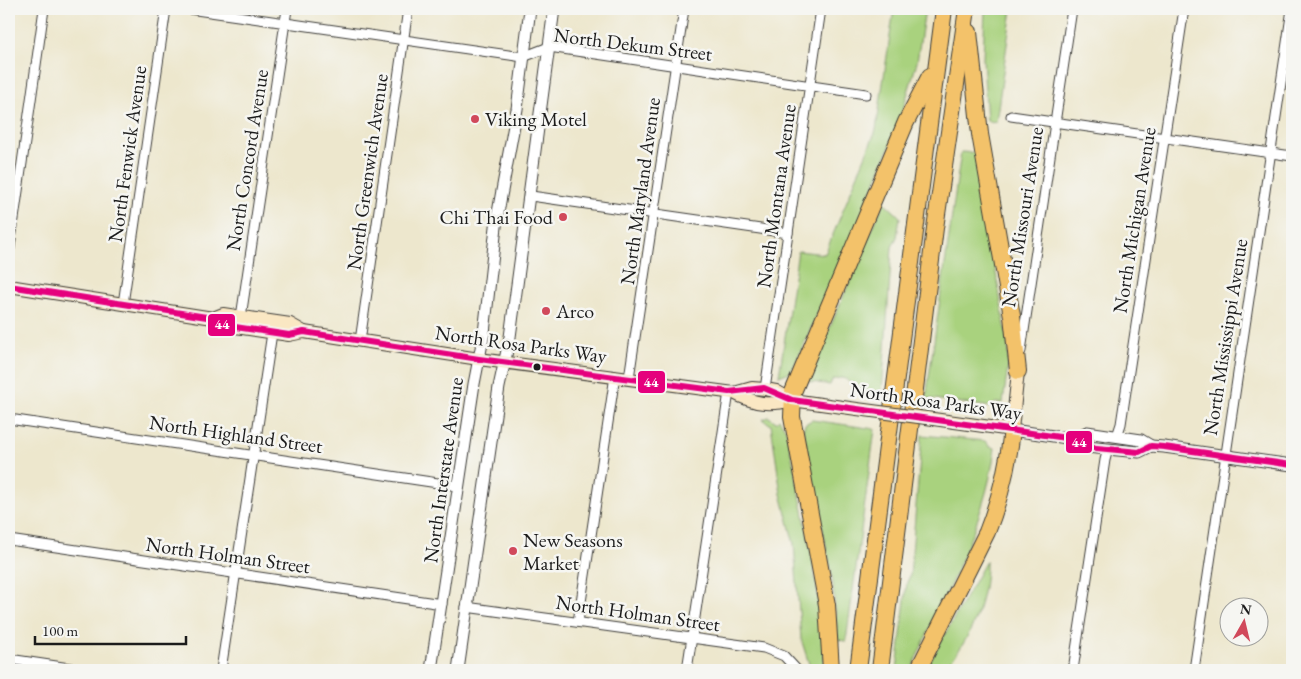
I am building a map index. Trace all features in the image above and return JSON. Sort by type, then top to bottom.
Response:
[{"type":"highway","points":[[858,670],[944,9]]},
{"type":"highway","points":[[966,11],[980,134],[1012,316],[1018,371]]},
{"type":"highway","points":[[880,670],[936,219],[966,11]]},
{"type":"highway","points":[[831,670],[826,605],[792,417],[792,400],[796,382],[906,122],[936,65]]},
{"type":"highway","points":[[918,670],[987,532],[996,510],[1005,476],[1012,430]]},
{"type":"main road","name":"North Rosa Parks Way","points":[[9,286],[213,318],[223,314],[290,324],[304,332]]},
{"type":"main road","name":"North Rosa Parks Way","points":[[213,318],[222,326],[289,335],[304,332],[478,359],[629,378],[732,393],[749,401],[774,405],[792,400]]},
{"type":"main road","name":"North Missouri Avenue","points":[[1012,430],[1018,371]]},
{"type":"main road","name":"North Rosa Parks Way","points":[[732,393],[752,388],[765,389],[776,391],[792,400],[1012,430]]},
{"type":"street","points":[[9,254],[44,9]]},
{"type":"street","name":"North Fenwick Avenue","points":[[123,304],[166,9]]},
{"type":"street","points":[[189,9],[522,58]]},
{"type":"street","name":"North Concord Avenue","points":[[241,317],[287,9]]},
{"type":"street","name":"North Greenwich Avenue","points":[[360,341],[408,9]]},
{"type":"street","name":"North Interstate Avenue","points":[[431,670],[494,260],[497,218],[516,116],[522,58],[530,9]]},
{"type":"street","points":[[458,670],[466,607],[510,337],[554,9]]},
{"type":"street","name":"North Maryland Avenue","points":[[629,378],[684,9]]},
{"type":"street","name":"North Montana Avenue","points":[[765,389],[821,9]]},
{"type":"street","name":"North Missouri Avenue","points":[[1018,371],[1072,9]]},
{"type":"street","name":"North Michigan Avenue","points":[[1117,436],[1121,424],[1184,9]]},
{"type":"street","name":"North Mississippi Avenue","points":[[1194,670],[1292,9]]},
{"type":"street","name":"North Dekum Street","points":[[522,58],[549,47],[866,94]]},
{"type":"street","points":[[1012,116],[1292,156]]},
{"type":"street","points":[[530,196],[788,233]]},
{"type":"street","points":[[221,670],[272,333]]},
{"type":"street","points":[[578,622],[615,376]]},
{"type":"street","points":[[687,670],[732,393]]},
{"type":"street","name":"North Highland Street","points":[[9,419],[458,486]]},
{"type":"street","name":"North Rosa Parks Way","points":[[1012,430],[1074,439],[1086,446],[1108,449],[1139,452],[1151,446]]},
{"type":"street","name":"North Rosa Parks Way","points":[[1074,439],[1087,432],[1141,440],[1151,446],[1292,465]]},
{"type":"street","points":[[1073,670],[1108,449]]},
{"type":"street","name":"North Holman Street","points":[[9,540],[442,604]]},
{"type":"street","name":"North Holman Street","points":[[466,607],[774,651],[784,656],[797,670]]},
{"type":"street","points":[[9,659],[83,670]]},
{"type":"green space","points":[[894,9],[925,9],[917,62],[898,126],[864,210],[794,366],[790,372],[779,376],[798,251],[825,254],[876,130]]},
{"type":"green space","points":[[985,9],[1012,9],[996,122],[987,121],[983,59]]},
{"type":"green space","points":[[961,152],[976,153],[1008,345],[1008,366],[1003,403],[995,403],[991,407],[926,398]]},
{"type":"green space","points":[[884,202],[900,217],[897,237],[892,247],[882,392],[859,390],[847,380],[841,378],[832,380],[830,385],[807,381]]},
{"type":"green space","points":[[769,417],[776,422],[779,419],[786,430],[805,519],[820,609],[825,670],[811,670],[801,639],[794,544],[781,494],[771,425],[763,419]]},
{"type":"green space","points":[[812,420],[875,429],[846,641],[838,640],[832,575],[803,430],[805,424]]},
{"type":"green space","points":[[922,435],[985,441],[990,447],[995,448],[990,478],[982,506],[961,562],[911,670],[897,670],[907,582],[910,576]]},
{"type":"green space","points":[[986,561],[986,575],[980,605],[968,635],[951,660],[941,670],[925,670]]},
{"type":"transit line","name":"44","points":[[9,286],[213,318],[222,325],[289,335],[304,332],[479,359],[729,392],[764,388],[792,400],[1074,439],[1086,447],[1139,452],[1151,446],[1164,447],[1292,465]]},
{"type":"place","name":"Viking Motel","points":[[475,119]]},
{"type":"place","name":"Chi Thai Food","points":[[563,217]]},
{"type":"place","name":"Arco","points":[[546,311]]},
{"type":"place","name":"New Seasons Market","points":[[513,551]]}]
